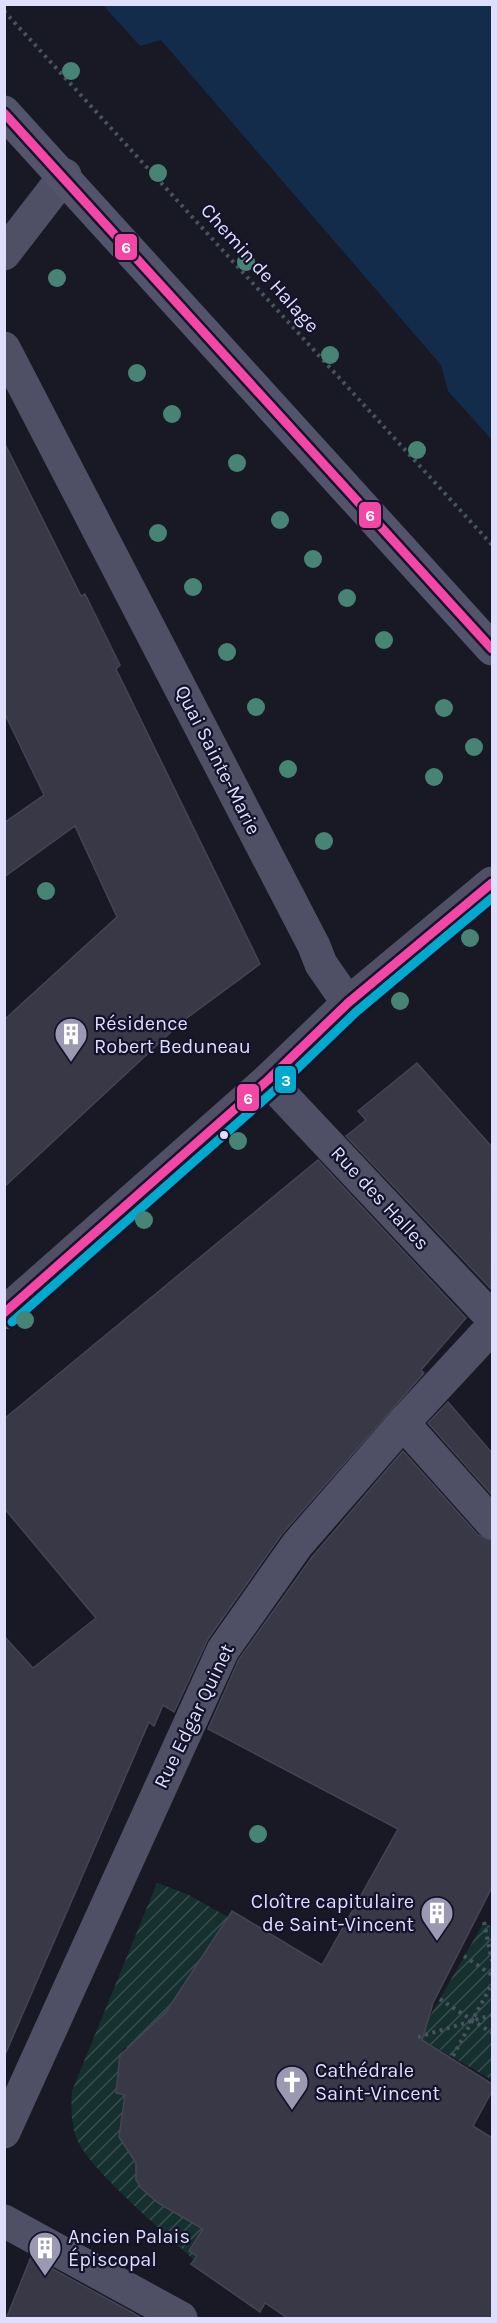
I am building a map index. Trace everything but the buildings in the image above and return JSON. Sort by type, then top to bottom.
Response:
[{"type":"main road","points":[[4,112],[64,175],[492,649]]},
{"type":"street","points":[[4,254],[64,175]]},
{"type":"street","name":"Quai Sainte-Marie","points":[[4,348],[314,946],[321,964],[348,1003]]},
{"type":"street","points":[[4,1313],[268,1080],[348,1003],[492,883]]},
{"type":"street","name":"Rue des Halles","points":[[268,1080],[492,1318]]},
{"type":"street","name":"Rue Edgar Quinet","points":[[4,2132],[223,1650],[297,1545],[403,1423],[492,1327]]},
{"type":"street","points":[[403,1423],[492,1523]]},
{"type":"street","points":[[4,2221],[181,2319]]},
{"type":"path","name":"Chemin de Halage","points":[[4,11],[492,545]]},
{"type":"path","points":[[484,1922],[492,1961]]},
{"type":"path","points":[[464,1956],[492,1975]]},
{"type":"path","points":[[453,2056],[492,1984]]},
{"type":"path","points":[[440,1999],[492,2033]]},
{"type":"path","points":[[418,2037],[492,2015]]},
{"type":"green space","points":[[157,1883],[187,1894],[228,1917],[165,2014],[145,2060],[125,2047],[121,2053],[141,2065],[116,2093],[134,2096],[140,2163],[136,2180],[219,2223],[189,2251],[197,2257],[194,2260],[110,2182],[95,2165],[76,2137],[72,2120],[72,2091]]},
{"type":"green space","points":[[484,1922],[492,1927],[492,2080],[418,2037]]},
{"type":"water","points":[[103,5],[492,5],[492,440],[448,391],[441,365],[161,40],[140,46]]},
{"type":"transit line","name":"6","points":[[4,113],[492,649]]},
{"type":"transit line","name":"6","points":[[4,1313],[268,1080],[348,1003],[492,883]]},
{"type":"transit line","name":"3","points":[[12,1322],[276,1089],[356,1012],[492,898]]},
{"type":"place","name":"Résidence Robert Beduneau","points":[[71,1063]]},
{"type":"place","name":"Cloître capitulaire de Saint-Vincent","points":[[437,1942]]},
{"type":"place","name":"Cathédrale Saint-Vincent","points":[[292,2111]]},
{"type":"place","name":"Ancien Palais Épiscopal","points":[[45,2277]]}]
